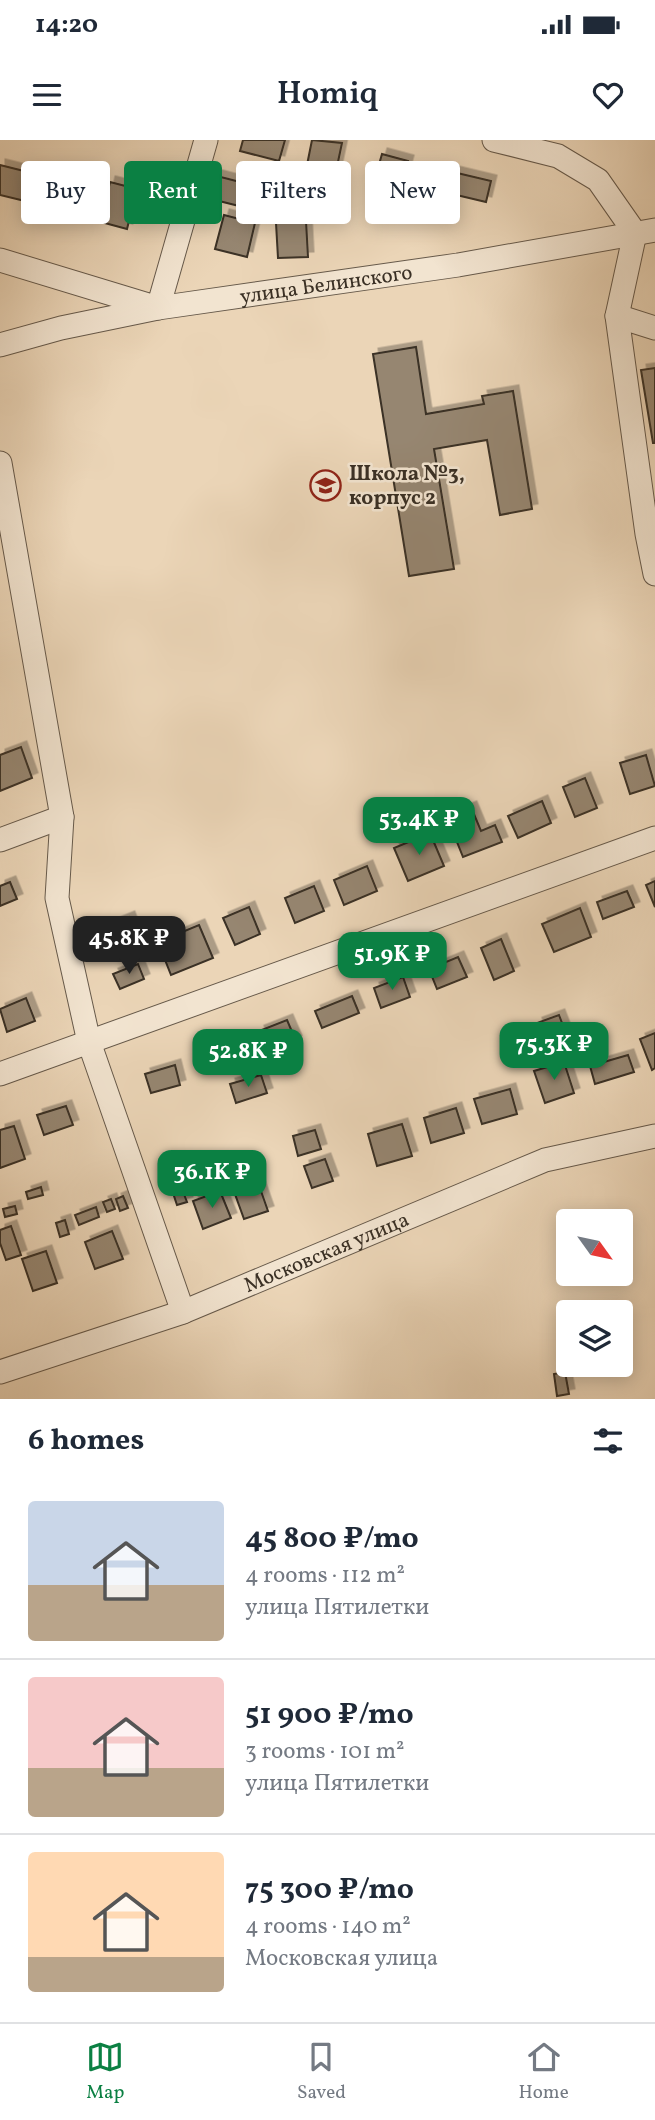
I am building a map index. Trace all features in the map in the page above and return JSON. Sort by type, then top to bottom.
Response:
[{"type":"street","points":[[0,260],[159,308],[206,140]]},
{"type":"street","points":[[494,140],[558,156],[598,180],[645,231],[617,316],[655,574]]},
{"type":"street","name":"улица Белинского","points":[[0,345],[61,328],[159,308],[458,265],[645,231]]},
{"type":"street","points":[[617,316],[655,328]]},
{"type":"street","points":[[0,463],[10,578],[62,817],[57,898],[89,1042],[183,1312]]},
{"type":"street","points":[[0,840],[62,817]]},
{"type":"street","points":[[0,1074],[655,838]]},
{"type":"street","name":"Московская улица","points":[[0,1372],[183,1312],[545,1160],[655,1136]]},
{"type":"building","points":[[243,140],[285,140],[279,161],[240,151]]},
{"type":"building","points":[[312,140],[342,143],[338,161],[308,161]]},
{"type":"building","points":[[382,154],[408,161],[380,161]]},
{"type":"building","points":[[0,165],[21,170],[21,200],[0,195]]},
{"type":"building","points":[[460,174],[491,181],[486,202],[460,196]]},
{"type":"building","points":[[222,177],[236,181],[236,205],[222,202]]},
{"type":"building","points":[[110,182],[124,186],[124,224],[128,224],[127,229],[108,224]]},
{"type":"building","points":[[224,215],[236,218],[236,224],[255,224],[247,257],[215,249]]},
{"type":"building","points":[[276,224],[306,224],[308,257],[278,258]]},
{"type":"building","points":[[416,347],[426,414],[484,404],[482,396],[513,391],[532,509],[500,515],[487,440],[434,449],[454,569],[409,576],[373,354]]},
{"type":"building","points":[[655,368],[655,443],[653,443],[641,370]]},
{"type":"building","points":[[21,747],[32,778],[0,791],[0,755]]},
{"type":"building","points":[[646,755],[655,786],[630,794],[620,763]]},
{"type":"building","points":[[585,778],[597,808],[575,817],[563,787]]},
{"type":"building","points":[[542,801],[551,823],[518,838],[508,816]]},
{"type":"building","points":[[471,807],[481,831],[495,825],[502,842],[463,857],[447,817]]},
{"type":"building","points":[[430,833],[444,866],[408,881],[394,848]]},
{"type":"building","points":[[367,866],[377,891],[344,905],[334,880]]},
{"type":"building","points":[[655,881],[655,907],[646,885]]},
{"type":"building","points":[[10,882],[17,899],[0,906],[0,886]]},
{"type":"building","points":[[314,886],[324,911],[295,923],[285,898]]},
{"type":"building","points":[[627,891],[634,907],[603,919],[597,902]]},
{"type":"building","points":[[249,907],[260,934],[235,945],[223,918]]},
{"type":"building","points":[[580,908],[591,937],[554,952],[542,924]]},
{"type":"building","points":[[129,917],[137,939],[128,943],[125,936],[91,950],[85,935]]},
{"type":"building","points":[[199,925],[213,958],[171,975],[158,942]]},
{"type":"building","points":[[501,939],[514,971],[494,980],[481,948]]},
{"type":"building","points":[[458,957],[467,977],[437,989],[429,969]]},
{"type":"building","points":[[138,964],[144,979],[120,989],[113,974]]},
{"type":"building","points":[[403,977],[410,997],[381,1008],[374,988]]},
{"type":"building","points":[[352,996],[359,1013],[322,1028],[315,1011]]},
{"type":"building","points":[[26,998],[35,1021],[7,1032],[0,1009]]},
{"type":"building","points":[[559,1015],[573,1052],[551,1060],[537,1023]]},
{"type":"building","points":[[287,1020],[296,1041],[267,1052],[259,1031]]},
{"type":"building","points":[[655,1033],[655,1068],[652,1070],[640,1039]]},
{"type":"building","points":[[234,1042],[241,1061],[209,1072],[202,1053]]},
{"type":"building","points":[[628,1055],[634,1072],[595,1084],[590,1066]]},
{"type":"building","points":[[564,1062],[574,1093],[545,1103],[534,1071]]},
{"type":"building","points":[[175,1065],[180,1085],[151,1093],[145,1074]]},
{"type":"building","points":[[261,1075],[267,1093],[236,1103],[230,1084]]},
{"type":"building","points":[[510,1089],[517,1114],[482,1124],[474,1099]]},
{"type":"building","points":[[66,1106],[73,1125],[44,1135],[37,1115]]},
{"type":"building","points":[[456,1108],[464,1133],[431,1143],[424,1118]]},
{"type":"building","points":[[402,1124],[412,1156],[377,1166],[368,1134]]},
{"type":"building","points":[[14,1126],[25,1159],[0,1168],[0,1130]]},
{"type":"building","points":[[315,1130],[321,1149],[298,1156],[293,1136]]},
{"type":"building","points":[[325,1159],[333,1181],[312,1188],[304,1166]]},
{"type":"building","points":[[255,1174],[268,1211],[244,1219],[231,1183]]},
{"type":"building","points":[[180,1184],[187,1202],[177,1205],[171,1187]]},
{"type":"building","points":[[41,1187],[43,1195],[28,1199],[26,1192]]},
{"type":"building","points":[[220,1191],[231,1218],[203,1229],[193,1201]]},
{"type":"building","points":[[123,1196],[128,1208],[120,1211],[116,1199]]},
{"type":"building","points":[[111,1199],[115,1209],[107,1212],[103,1202]]},
{"type":"building","points":[[15,1206],[17,1214],[5,1217],[3,1209]]},
{"type":"building","points":[[96,1207],[99,1217],[79,1225],[75,1215]]},
{"type":"building","points":[[65,1220],[69,1234],[60,1237],[56,1223]]},
{"type":"building","points":[[11,1226],[21,1255],[6,1260],[0,1243],[0,1230]]},
{"type":"building","points":[[112,1231],[123,1259],[95,1269],[85,1242]]},
{"type":"building","points":[[46,1251],[57,1283],[33,1291],[22,1259]]},
{"type":"building","points":[[554,1374],[556,1377],[566,1377],[569,1394],[557,1396]]},
{"type":"place","name":"Школа №3, корпус 2","points":[[326,485]]}]
